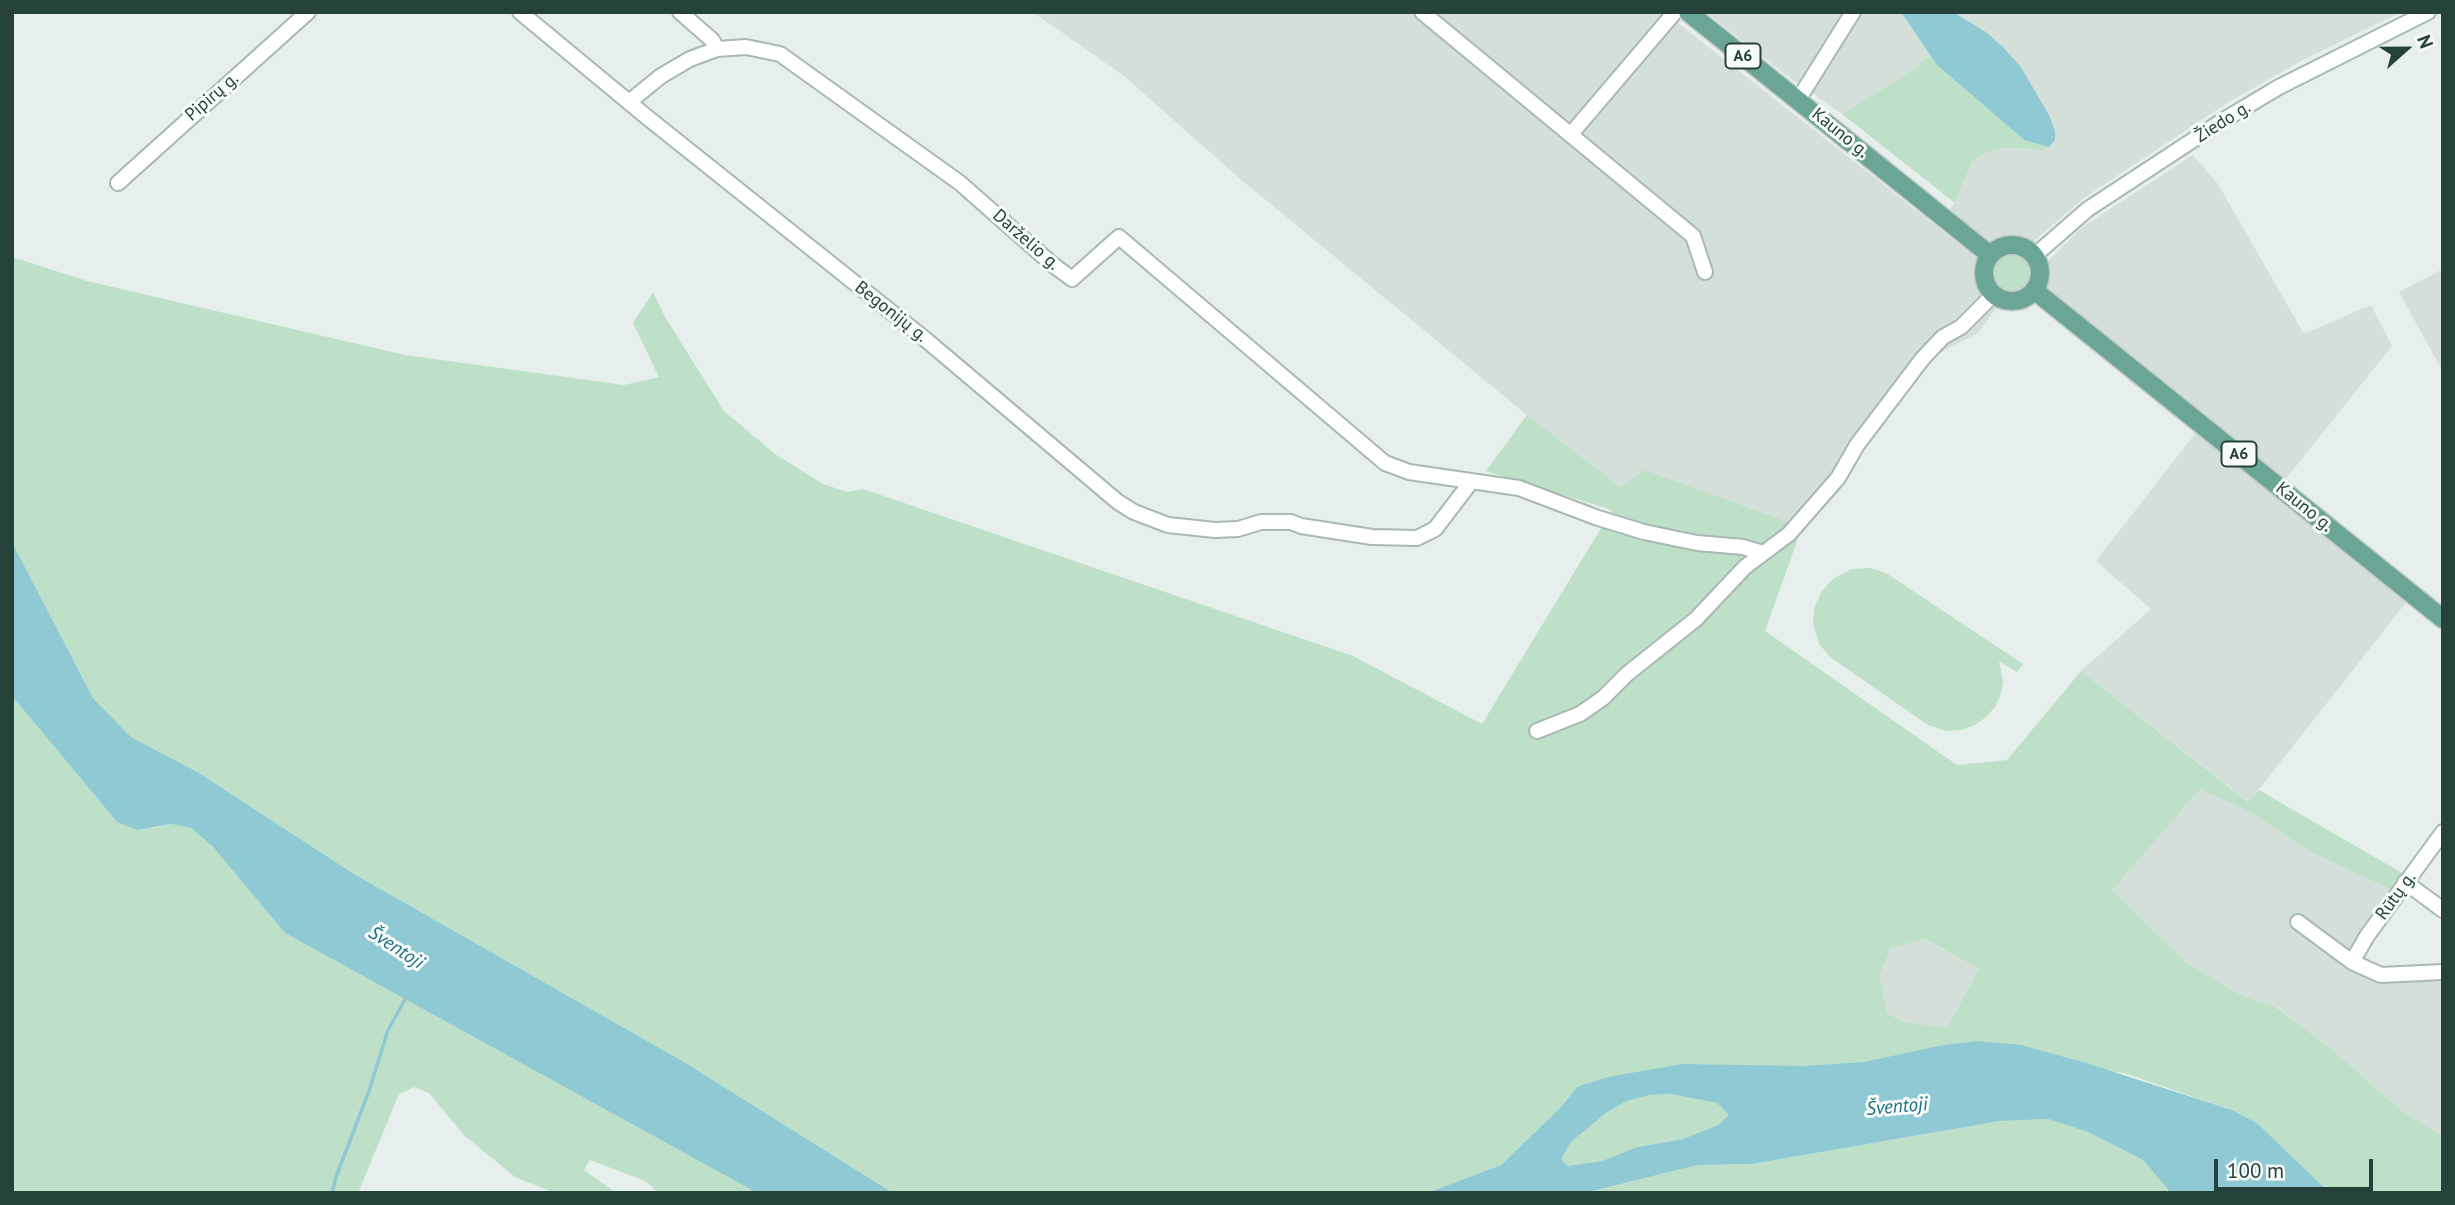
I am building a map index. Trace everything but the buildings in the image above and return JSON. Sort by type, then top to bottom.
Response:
[{"type":"main road","name":"Kauno g.","points":[[1688,12],[1990,255]]},
{"type":"main road","points":[[2013,245],[2025,248],[2034,256],[2040,273],[2034,290],[2018,300],[2005,300],[1994,294],[1987,284],[1984,272],[1990,255],[2000,247],[2013,245]]},
{"type":"main road","name":"Kauno g.","points":[[2034,290],[2443,619]]},
{"type":"street","name":"Pipirų g.","points":[[118,183],[308,12]]},
{"type":"street","name":"Begonijų g.","points":[[520,12],[925,339],[1118,502],[1134,512],[1168,525],[1215,530],[1261,522],[1291,522],[1301,526],[1372,537],[1417,538],[1435,529],[1471,482]]},
{"type":"street","points":[[680,12],[712,40],[717,48]]},
{"type":"street","points":[[1422,12],[1693,236],[1705,272]]},
{"type":"street","points":[[1571,134],[1675,12]]},
{"type":"street","points":[[1798,100],[1853,12]]},
{"type":"street","name":"Žiedo g.","points":[[2034,256],[2088,209],[2222,121],[2428,12]]},
{"type":"street","name":"Darželio g.","points":[[629,102],[662,76],[690,59],[717,48],[746,47],[780,54],[960,183],[1072,279],[1119,237],[1385,463],[1409,472],[1471,482]]},
{"type":"street","points":[[1538,731],[1580,714],[1602,698],[1627,674],[1696,619],[1745,567],[1789,534],[1838,478],[1857,446],[1923,358],[1943,337],[1961,327],[1994,294]]},
{"type":"street","points":[[1471,482],[1519,488],[1644,531],[1697,543],[1742,547],[1763,553]]},
{"type":"street","name":"Rūtų g.","points":[[2352,962],[2367,936],[2443,832]]},
{"type":"street","points":[[2405,882],[2443,910]]},
{"type":"street","points":[[2298,922],[2352,962],[2381,975],[2443,972]]},
{"type":"shaded area","points":[[1033,12],[1664,12],[1978,259],[1981,283],[1985,291],[1999,304],[1978,333],[1937,354],[1802,527],[1621,489],[1239,178],[1124,76]]},
{"type":"shaded area","points":[[1706,12],[1901,12],[1932,56],[1842,114],[1783,73]]},
{"type":"shaded area","points":[[1953,12],[2401,12],[2301,61],[2227,103],[2084,198],[2032,243],[1998,243],[1990,242],[1949,210],[1955,203],[1972,162],[1984,154],[2002,148],[2034,150],[2049,115],[2021,67],[2003,47],[1986,32]]},
{"type":"shaded area","points":[[2193,155],[2218,184],[2304,334],[2371,305],[2392,346],[2285,480],[2047,288],[2044,273],[2047,262],[2081,228]]},
{"type":"shaded area","points":[[2443,269],[2443,372],[2399,292]]},
{"type":"shaded area","points":[[2197,431],[2408,600],[2249,802],[2081,671],[2151,609],[2096,561]]},
{"type":"shaded area","points":[[2200,788],[2250,812],[2309,851],[2402,895],[2361,953],[2384,972],[2443,966],[2443,1137],[2401,1110],[2328,1046],[2277,1007],[2241,995],[2187,963],[2111,890]]},
{"type":"shaded area","points":[[1924,939],[1979,969],[1947,1029],[1904,1022],[1887,1013],[1880,975],[1891,948]]},
{"type":"green space","points":[[1932,56],[1937,65],[2024,140],[2049,147],[2042,150],[2002,148],[1984,154],[1972,162],[1955,203],[1842,114]]},
{"type":"green space","points":[[2013,253],[2027,259],[2033,273],[2027,287],[2013,293],[1999,287],[1993,273],[1999,259]]},
{"type":"green space","points":[[12,257],[87,281],[405,355],[624,385],[659,377],[633,323],[653,292],[665,317],[724,411],[775,454],[823,484],[847,492],[863,489],[1353,656],[1482,724],[1612,510],[1486,471],[1527,415],[1621,488],[1644,470],[1802,527],[1765,631],[1957,765],[2007,760],[2081,671],[2248,802],[2259,790],[2414,880],[2402,895],[2309,851],[2250,812],[2200,789],[2112,890],[2187,963],[2241,995],[2276,1007],[2328,1046],[2401,1110],[2443,1137],[2443,1193],[2330,1193],[2257,1123],[2232,1110],[2124,1073],[1937,1046],[1864,1062],[1577,1087],[1562,1106],[1501,1165],[1427,1193],[893,1193],[684,1062],[354,874],[199,773],[131,737],[93,698],[12,542]],"holes":[[[1925,939],[1979,969],[1947,1028],[1904,1022],[1887,1013],[1880,975],[1891,948]]]},
{"type":"green space","points":[[1871,568],[1886,573],[2023,664],[2017,672],[1999,661],[2003,681],[2001,694],[1995,707],[1975,725],[1946,731],[1928,725],[1830,657],[1819,644],[1813,624],[1814,608],[1822,591],[1834,578],[1852,569]]},
{"type":"green space","points":[[12,696],[117,822],[152,828],[171,824],[191,828],[213,847],[285,933],[757,1193],[659,1193],[645,1181],[590,1160],[584,1170],[616,1193],[555,1193],[515,1177],[464,1135],[429,1093],[414,1087],[399,1094],[358,1193],[12,1193]]},
{"type":"green space","points":[[1670,1094],[1717,1103],[1729,1115],[1718,1125],[1683,1139],[1637,1147],[1602,1161],[1568,1166],[1561,1159],[1571,1142],[1607,1112],[1627,1101],[1650,1095]]},
{"type":"green space","points":[[2048,1119],[2088,1132],[2143,1160],[2171,1193],[1584,1193],[1698,1165],[1752,1164],[2000,1121]]},
{"type":"water","points":[[1901,12],[1953,12],[1986,32],[2003,47],[2021,67],[2049,115],[2055,131],[2055,140],[2049,147],[2024,140],[1937,65]]},
{"type":"water","name":"Šventoji","points":[[12,542],[93,698],[131,737],[199,773],[354,874],[684,1062],[893,1193],[757,1193],[285,933],[213,847],[191,828],[171,824],[137,830],[117,822],[12,696]]},
{"type":"water","name":"Šventoji","points":[[1978,1041],[2021,1045],[2232,1110],[2257,1123],[2330,1193],[2171,1193],[2143,1160],[2088,1132],[2048,1119],[2000,1121],[1752,1164],[1698,1165],[1584,1193],[1427,1193],[1501,1165],[1562,1106],[1577,1087],[1608,1077],[1682,1064],[1804,1066],[1864,1062],[1937,1046]],"holes":[[[1670,1094],[1717,1103],[1729,1115],[1718,1125],[1683,1139],[1637,1147],[1602,1161],[1568,1166],[1561,1159],[1571,1142],[1607,1112],[1627,1101],[1650,1095]]]},
{"type":"waterway","points":[[332,1193],[388,1030],[407,996]]}]
